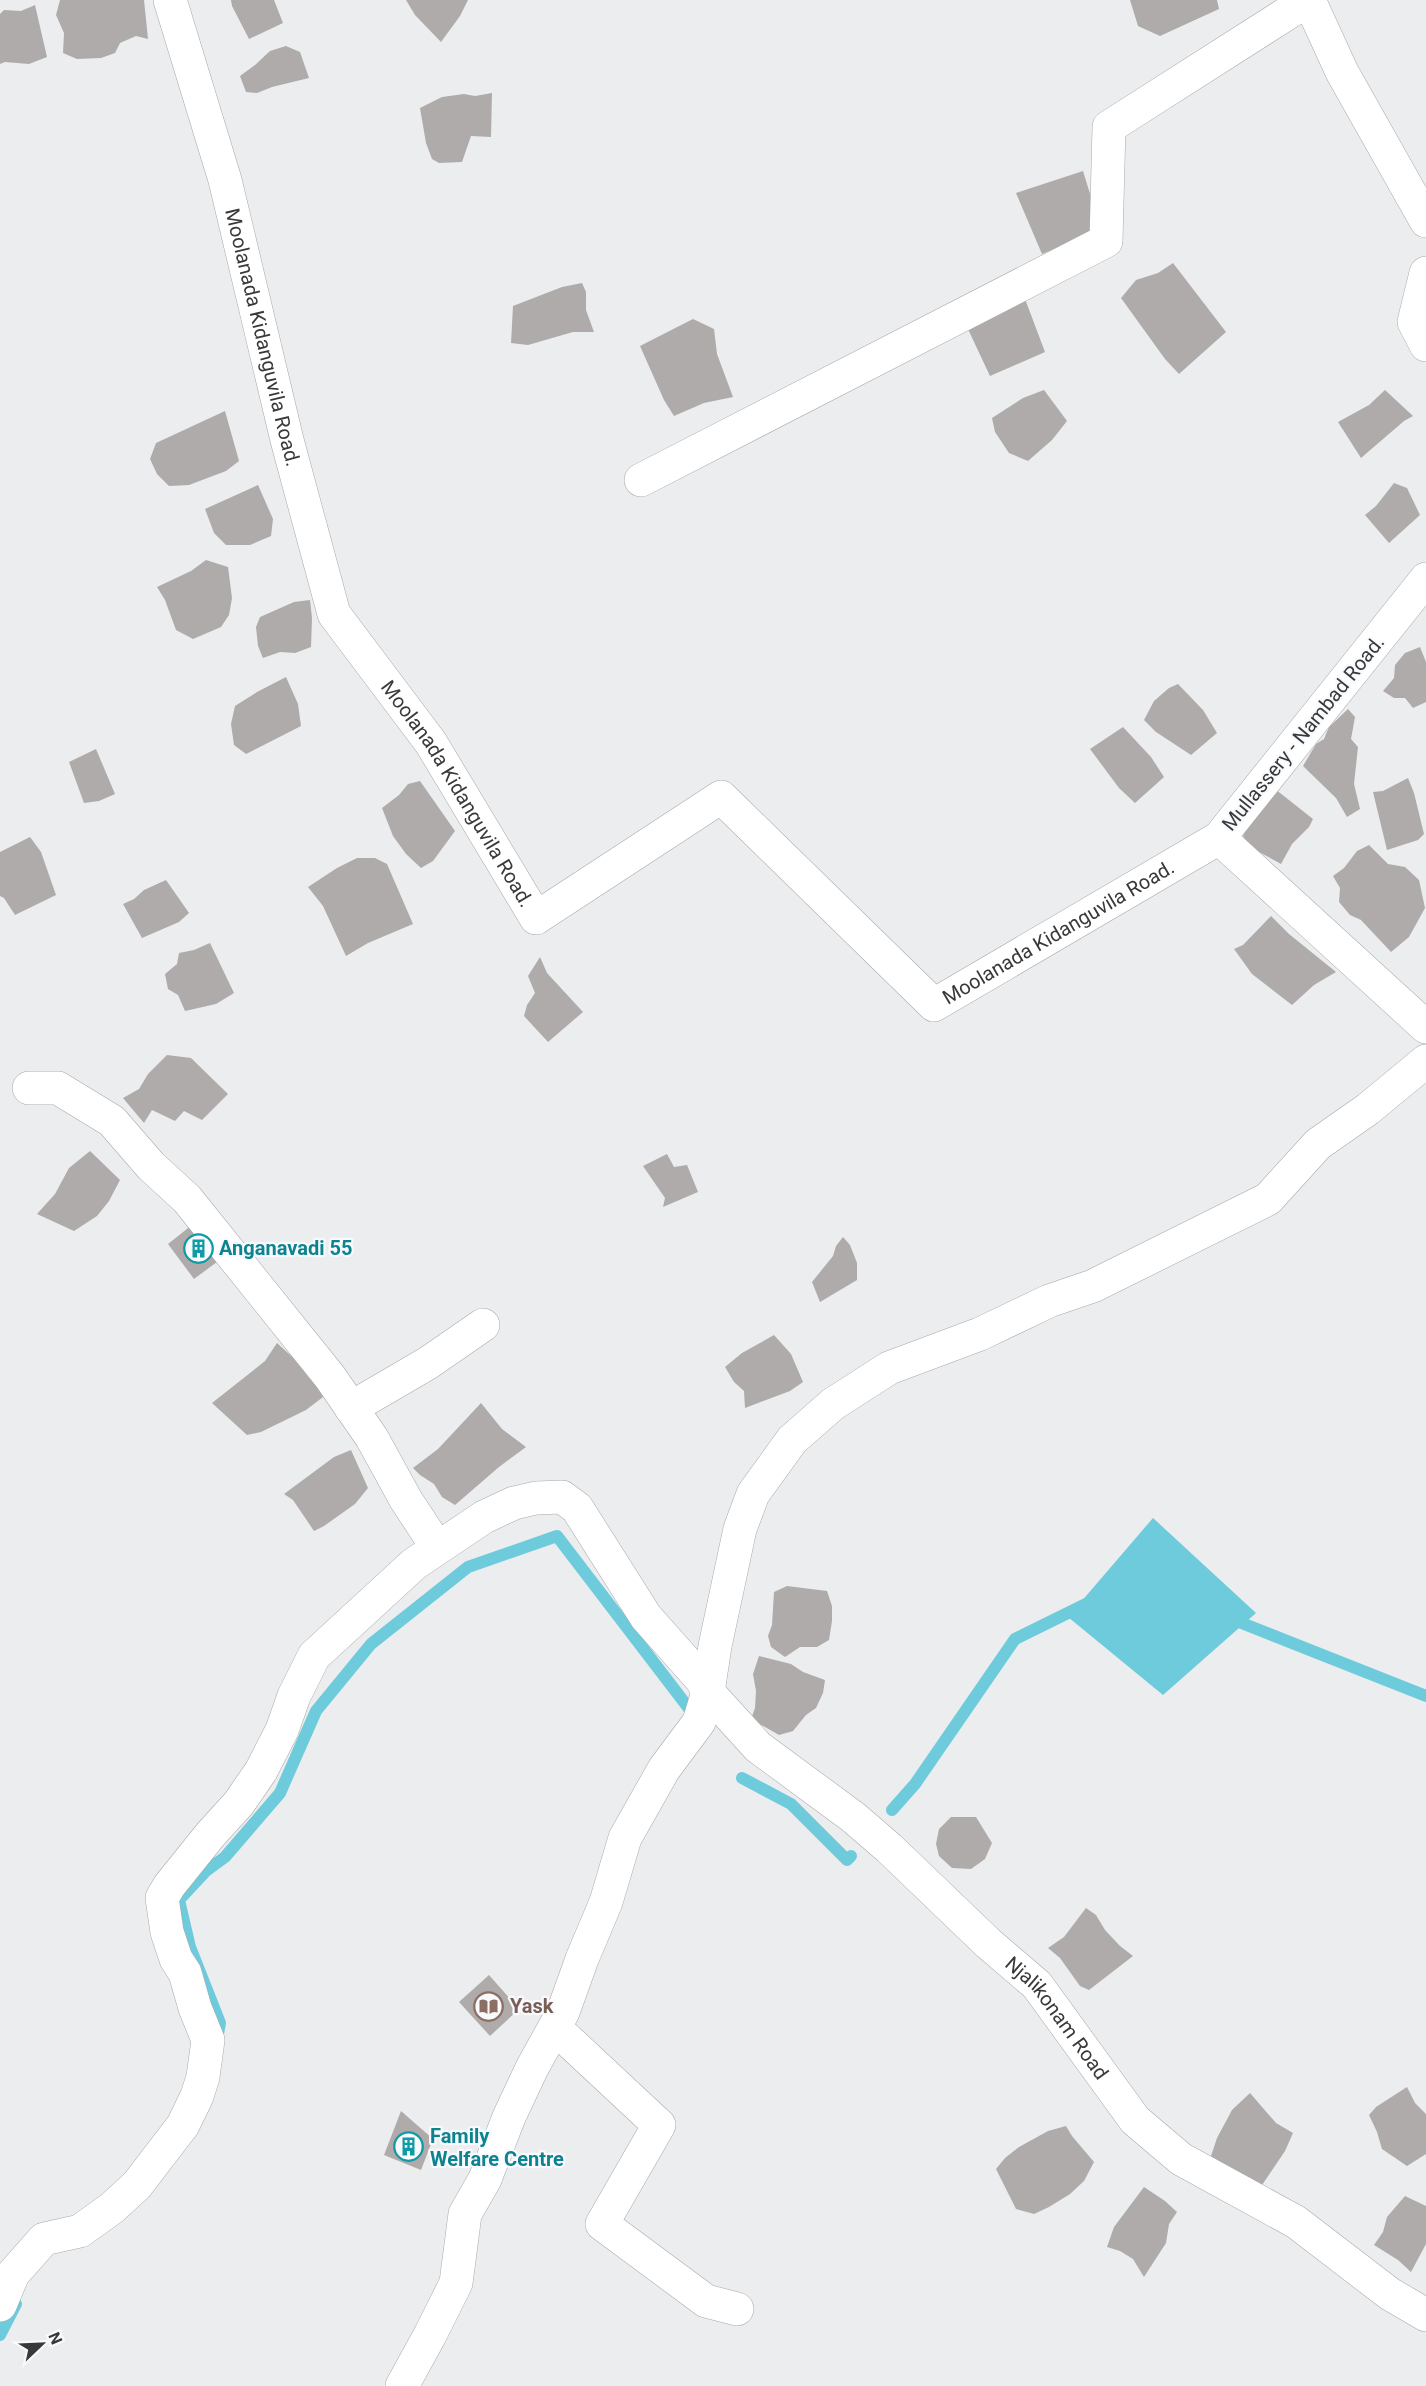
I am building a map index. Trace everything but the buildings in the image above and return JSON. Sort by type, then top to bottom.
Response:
[{"type":"street","name":"Moolanada Kidanguvila Road.","points":[[170,0],[225,180],[287,440],[334,614],[431,743],[536,918],[721,797],[934,1005],[1219,838]]},
{"type":"street","points":[[641,480],[1106,241],[1109,127],[1309,0],[1342,72],[1426,221]]},
{"type":"street","points":[[1426,273],[1414,322],[1426,345]]},
{"type":"street","name":"Mullassery - Nambad Road.","points":[[1426,579],[1219,838],[1426,1027]]},
{"type":"street","points":[[402,2386],[456,2283],[465,2214],[485,2179],[527,2078],[564,2012],[582,1959],[606,1902],[625,1838],[664,1769],[699,1722],[708,1692],[715,1646],[741,1529],[753,1494],[792,1440],[833,1404],[889,1368],[980,1334],[1049,1301],[1094,1286],[1268,1199],[1318,1144],[1368,1109],[1426,1061]]},
{"type":"street","points":[[29,1088],[58,1088],[112,1120],[152,1166],[187,1198],[330,1377],[372,1438],[406,1500],[437,1547]]},
{"type":"street","points":[[351,1408],[428,1363],[483,1325]]},
{"type":"street","name":"Njalikonam Road","points":[[0,2305],[13,2274],[45,2239],[80,2231],[112,2208],[137,2185],[183,2125],[203,2077],[208,2040],[195,2008],[185,1973],[176,1959],[167,1932],[162,1898],[210,1835],[239,1803],[261,1771],[282,1730],[294,1696],[314,1656],[383,1592],[437,1547],[484,1517],[514,1503],[536,1498],[562,1497],[577,1508],[646,1617],[702,1680],[708,1692],[758,1747],[853,1817],[889,1848],[1007,1961],[1037,1985],[1135,2120],[1181,2159],[1296,2222],[1390,2294],[1426,2315]]},
{"type":"street","points":[[555,2028],[659,2125],[602,2224],[706,2301],[737,2309]]},
{"type":"water","points":[[1153,1518],[1256,1613],[1163,1695],[1068,1617]]},
{"type":"waterway","points":[[217,2039],[220,2023],[190,1947],[179,1900],[206,1871],[225,1857],[280,1793],[316,1711],[371,1644],[468,1567],[557,1536],[697,1719]]},
{"type":"waterway","points":[[892,1810],[915,1784],[1015,1639],[1086,1604]]},
{"type":"waterway","points":[[1229,1618],[1426,1696]]},
{"type":"waterway","points":[[742,1778],[791,1804],[847,1860],[851,1856]]},
{"type":"waterway","points":[[0,2335],[16,2304]]},
{"type":"place","name":"Anganavadi 55","points":[[198,1248]]},
{"type":"place","name":"Yask","points":[[489,2006]]},
{"type":"place","name":"Family Welfare Centre","points":[[409,2147]]}]
